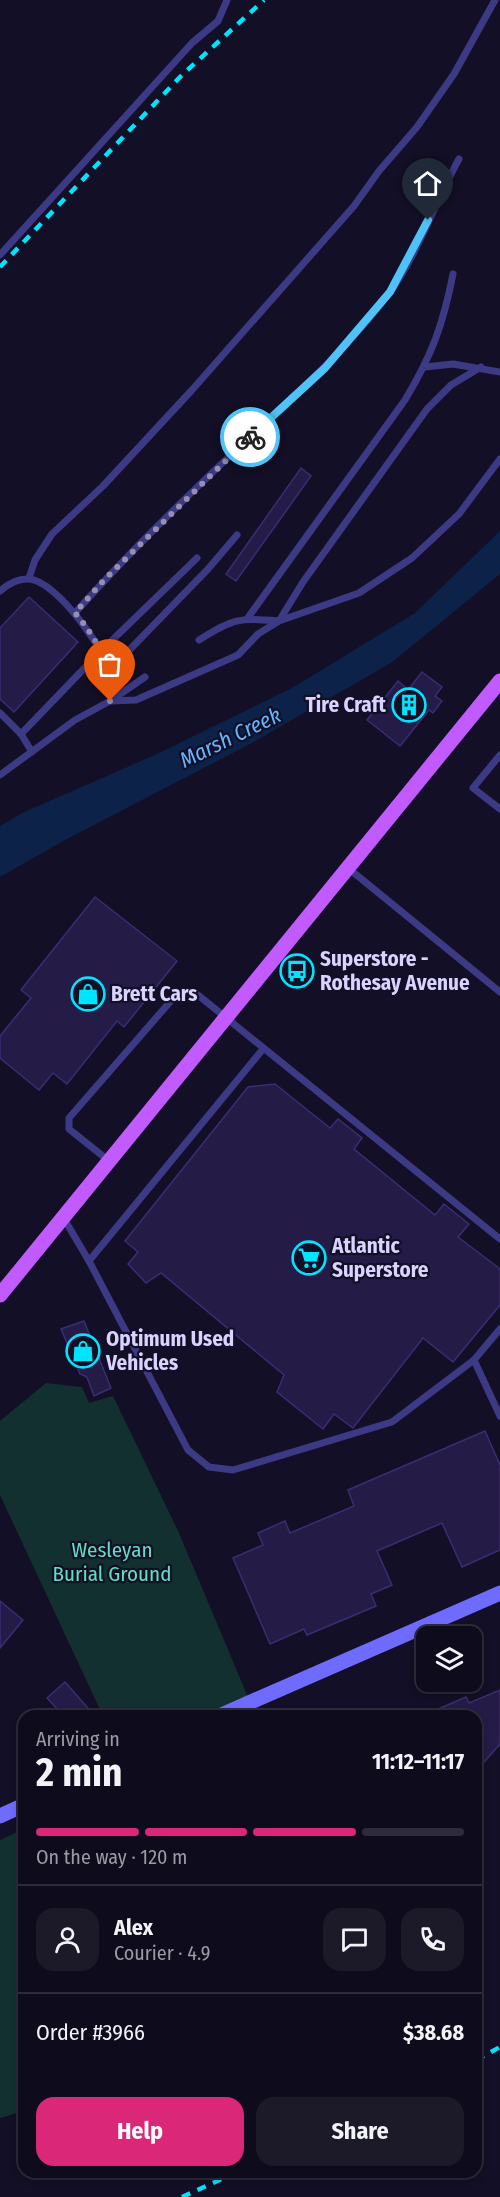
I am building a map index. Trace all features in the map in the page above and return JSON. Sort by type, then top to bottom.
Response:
[{"type":"main road","points":[[0,1295],[500,681]]},
{"type":"main road","points":[[233,1710],[500,1593]]},
{"type":"main road","points":[[0,1816],[18,1808]]},
{"type":"lane","points":[[0,255],[192,43],[218,21],[227,0]]},
{"type":"lane","points":[[30,579],[35,560],[52,534],[103,486],[192,390],[354,206],[379,171],[417,126],[454,74],[495,0]]},
{"type":"lane","points":[[75,613],[104,580],[188,496],[325,368],[390,292],[459,159]]},
{"type":"lane","points":[[247,619],[405,399],[425,367],[444,318],[453,274]]},
{"type":"lane","points":[[425,367],[453,364],[500,372]]},
{"type":"lane","points":[[279,621],[309,574],[427,409],[450,385],[481,368]]},
{"type":"lane","points":[[110,701],[136,700],[238,655],[258,634],[279,621],[358,593],[412,558],[459,514],[500,459]]},
{"type":"lane","points":[[110,670],[208,569],[237,535]]},
{"type":"lane","points":[[21,734],[100,652],[197,558]]},
{"type":"lane","points":[[0,591],[9,583],[30,579],[49,587],[84,622],[110,670],[114,685],[110,701]]},
{"type":"lane","points":[[199,640],[227,622],[247,619],[279,621]]},
{"type":"lane","points":[[0,775],[75,720],[110,701],[145,677]]},
{"type":"lane","points":[[2,718],[21,734],[32,752]]},
{"type":"lane","points":[[500,755],[473,788],[500,809]]},
{"type":"lane","points":[[348,868],[500,992]]},
{"type":"lane","points":[[109,1161],[69,1129],[69,1118],[176,995],[193,991],[500,1239]]},
{"type":"lane","points":[[88,1261],[263,1049]]},
{"type":"lane","points":[[63,1217],[188,1449],[209,1467],[234,1470],[392,1422],[474,1360],[500,1329]]},
{"type":"lane","points":[[474,1360],[500,1416]]},
{"type":"green space","name":"Wesleyan Burial Ground","points":[[46,1383],[82,1387],[89,1403],[113,1396],[179,1533],[250,1702],[232,1710],[100,1710],[0,1495],[0,1421]]},
{"type":"green space","points":[[18,1832],[18,2113],[0,2118],[0,1840]]},
{"type":"water","name":"Marsh Creek","points":[[500,531],[500,574],[391,663],[252,743],[65,840],[0,877],[0,826],[22,813],[157,754],[292,688],[415,613]]},
{"type":"building","points":[[301,468],[311,476],[236,581],[226,574]]},
{"type":"building","points":[[29,597],[78,642],[14,712],[0,699],[0,628]]},
{"type":"building","name":"Tire Craft","points":[[422,672],[442,687],[435,696],[442,701],[433,713],[429,710],[400,746],[367,720],[398,681],[408,690]]},
{"type":"building","name":"Brett Cars","points":[[95,897],[177,961],[124,1027],[117,1021],[67,1084],[53,1073],[39,1090],[0,1058],[0,1036],[31,998],[21,990]]},
{"type":"building","name":"Atlantic Superstore","points":[[275,1084],[330,1128],[338,1119],[362,1138],[354,1149],[435,1215],[444,1204],[469,1224],[458,1237],[500,1269],[500,1305],[453,1362],[423,1338],[353,1428],[334,1414],[323,1429],[277,1392],[284,1375],[161,1273],[146,1283],[128,1264],[138,1252],[125,1241],[248,1087]]},
{"type":"building","name":"Optimum Used Vehicles","points":[[84,1321],[111,1388],[94,1396],[87,1377],[80,1374],[61,1329]]},
{"type":"building","points":[[485,1431],[500,1465],[500,1550],[462,1567],[442,1523],[377,1551],[392,1585],[371,1594],[376,1606],[307,1635],[304,1629],[270,1644],[233,1558],[263,1545],[258,1533],[285,1521],[290,1533],[354,1506],[348,1490]]},
{"type":"building","points":[[0,1601],[23,1620],[0,1648]]},
{"type":"building","points":[[65,1682],[90,1710],[58,1710],[47,1698]]},
{"type":"building","points":[[500,1690],[500,1744],[482,1764],[482,1710],[436,1710],[466,1697],[469,1703]]},
{"type":"railway","points":[[0,267],[181,76],[264,0]]},
{"type":"railway","points":[[482,2057],[500,2047]]},
{"type":"railway","points":[[182,2197],[224,2178]]},
{"type":"way so far","points":[[110,701],[114,685],[110,670],[84,622],[75,613],[104,580],[250,437]]},
{"type":"place","name":"Tire Craft","points":[[409,705]]},
{"type":"place","name":"Superstore - Rothesay Avenue","points":[[297,971]]},
{"type":"place","name":"Brett Cars","points":[[88,994]]},
{"type":"place","name":"Atlantic Superstore","points":[[309,1258]]},
{"type":"place","name":"Optimum Used Vehicles","points":[[83,1351]]},
{"type":"route","points":[[250,437],[325,368],[390,292],[428,220]]}]
